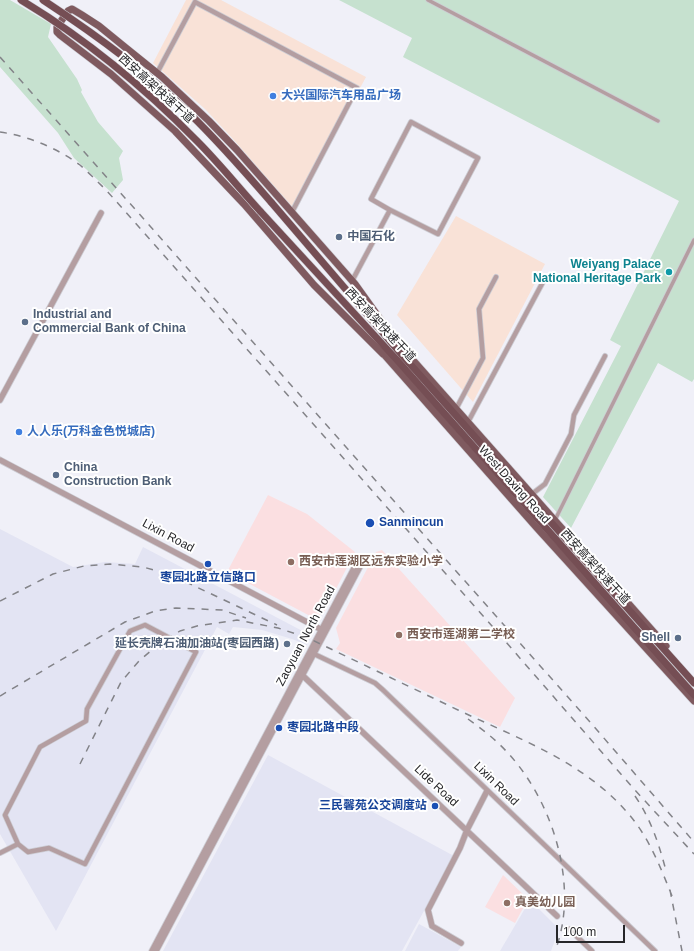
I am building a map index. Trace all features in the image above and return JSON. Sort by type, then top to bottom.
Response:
[{"type":"highway","name":"西安高架快速干道","points":[[21,0],[98,52],[129,77],[198,142],[340,297],[400,358],[694,683]]},
{"type":"highway","name":"西安高架快速干道","points":[[43,0],[105,43],[167,93],[215,139],[313,250],[400,358],[694,695]]},
{"type":"main road","points":[[384,354],[314,285],[244,204],[175,131],[111,74],[57,32],[57,27],[68,11],[72,10],[77,12],[99,26],[157,73],[209,121],[292,212],[352,281],[398,344]]},
{"type":"main road","name":"West Daxing Road","points":[[346,290],[398,344],[468,422],[694,678]]},
{"type":"main road","name":"West Daxing Road","points":[[340,297],[384,354],[537,528],[694,701]]},
{"type":"street","points":[[428,0],[658,121]]},
{"type":"street","points":[[157,73],[195,2],[357,88],[292,212]]},
{"type":"street","points":[[411,122],[478,158],[438,234],[390,210],[371,199],[411,122]]},
{"type":"street","points":[[352,281],[390,210]]},
{"type":"street","points":[[0,400],[101,213]]},
{"type":"street","points":[[555,520],[694,240]]},
{"type":"street","points":[[456,409],[484,358],[479,309],[496,277]]},
{"type":"street","points":[[468,422],[544,280]]},
{"type":"street","points":[[532,494],[545,484],[571,434],[574,415],[605,356]]},
{"type":"street","name":"Lixin Road","points":[[0,460],[324,631]]},
{"type":"street","name":"Zaoyuan North Road","points":[[156,951],[312,653],[364,559],[360,557],[324,631]]},
{"type":"street","points":[[145,625],[196,652],[85,864],[49,848],[28,852],[18,844],[5,816],[40,747],[86,721],[87,709],[130,632],[145,625]]},
{"type":"street","name":"Lixin Road","points":[[312,653],[375,683],[654,951]]},
{"type":"street","name":"Zaoyuan North Road","points":[[152,951],[301,674]]},
{"type":"street","name":"Lide Road","points":[[301,674],[557,916]]},
{"type":"street","points":[[461,943],[432,926],[428,910],[487,791]]},
{"type":"street","points":[[0,853],[18,844]]},
{"type":"street","points":[[569,929],[592,951]]},
{"type":"shaded area","name":"大兴国际汽车用品广场","points":[[186,0],[221,0],[366,77],[295,210],[205,109],[153,63]]},
{"type":"shaded area","points":[[456,216],[545,264],[473,402],[397,315]]},
{"type":"shaded area","name":"西安市莲湖区远东实验小学","points":[[268,495],[307,514],[355,552],[323,614],[312,617],[227,572]]},
{"type":"shaded area","points":[[0,529],[73,567],[105,562],[135,564],[143,547],[312,636],[307,645],[262,630],[233,627],[229,634],[217,627],[56,931],[0,834]]},
{"type":"shaded area","name":"西安市莲湖第二学校","points":[[382,550],[515,698],[500,727],[336,649],[340,643],[336,628],[376,552]]},
{"type":"shaded area","points":[[268,755],[454,856],[402,951],[163,951]]},
{"type":"shaded area","name":"真美幼儿园","points":[[503,875],[528,899],[515,923],[485,907]]},
{"type":"shaded area","points":[[530,900],[559,929],[551,951],[500,951]]},
{"type":"shaded area","points":[[419,924],[461,947],[458,951],[405,951]]},
{"type":"green space","points":[[0,0],[10,0],[51,24],[48,37],[77,79],[82,90],[81,92],[98,122],[123,151],[119,158],[123,180],[112,193],[74,158],[58,133],[0,67]]},
{"type":"green space","name":"Weiyang Palace National Heritage Park","points":[[339,0],[694,0],[694,379],[692,382],[658,363],[571,528],[543,497],[621,346],[610,340],[679,201],[403,57],[412,38]]},
{"type":"railway","points":[[0,57],[590,722],[694,842]]},
{"type":"railway","points":[[0,132],[21,136],[62,153],[80,165],[107,191],[492,626],[633,788],[694,854]]},
{"type":"railway","points":[[0,601],[53,574],[84,566],[110,564],[143,567],[169,574],[277,625]]},
{"type":"railway","points":[[0,696],[125,622],[155,611],[176,608],[222,610],[246,618]]},
{"type":"railway","points":[[80,764],[121,682],[139,661],[153,649],[180,631],[197,626],[237,620],[278,628],[308,638],[548,752],[569,764],[609,793],[634,820],[658,862],[672,896]]},
{"type":"railway","points":[[468,719],[483,730],[507,752],[523,772],[537,795],[549,820],[558,846],[563,873],[565,900],[562,926],[555,951]]},
{"type":"railway","points":[[635,796],[653,830],[665,867]]},
{"type":"railway","points":[[670,890],[682,951]]},
{"type":"place","name":"大兴国际汽车用品广场","points":[[273,96]]},
{"type":"place","name":"中国石化","points":[[339,237]]},
{"type":"place","name":"Weiyang Palace National Heritage Park","points":[[669,272]]},
{"type":"place","name":"Industrial and Commercial Bank of China","points":[[25,322]]},
{"type":"place","name":"人人乐(万科金色悦城店)","points":[[19,432]]},
{"type":"place","name":"China Construction Bank","points":[[56,475]]},
{"type":"place","name":"Sanmincun","points":[[370,523]]},
{"type":"place","name":"西安市莲湖区远东实验小学","points":[[291,562]]},
{"type":"place","name":"枣园北路立信路口","points":[[208,564]]},
{"type":"place","name":"西安市莲湖第二学校","points":[[399,635]]},
{"type":"place","name":"Shell","points":[[678,638]]},
{"type":"place","name":"延长壳牌石油加油站(枣园西路)","points":[[287,644]]},
{"type":"place","name":"枣园北路中段","points":[[279,728]]},
{"type":"place","name":"三民馨苑公交调度站","points":[[435,806]]},
{"type":"place","name":"真美幼儿园","points":[[507,903]]}]
